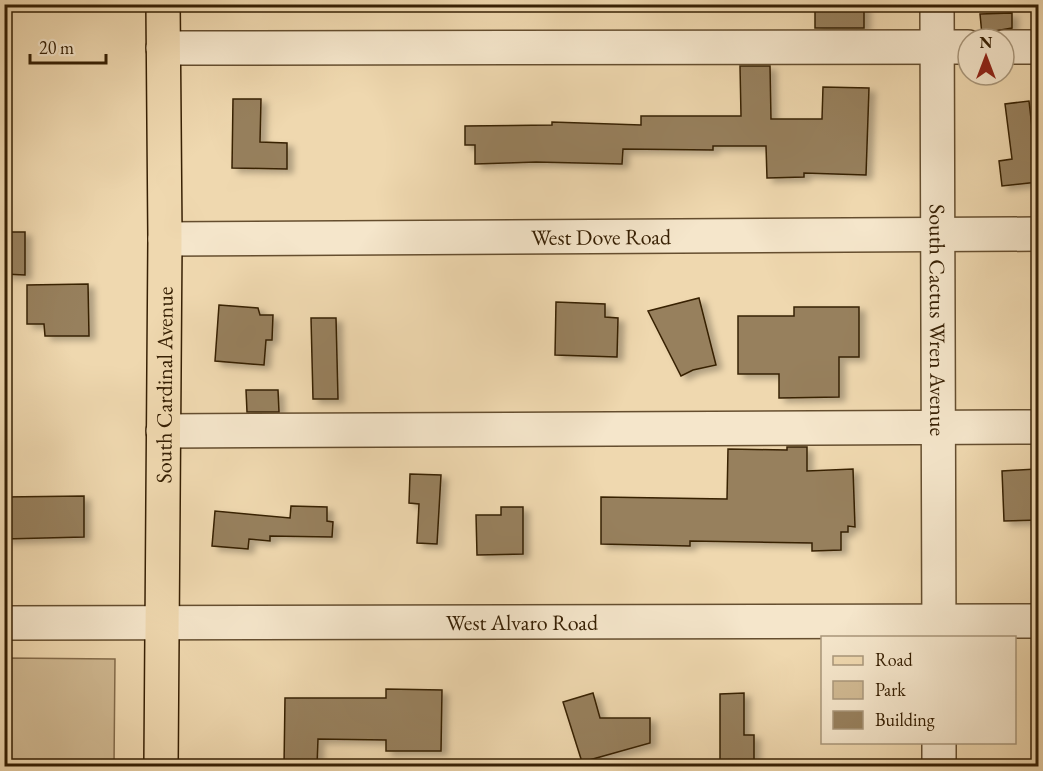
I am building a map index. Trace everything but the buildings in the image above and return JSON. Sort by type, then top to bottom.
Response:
[{"type":"main road","name":"South Cardinal Avenue","points":[[161,766],[165,239],[163,4]]},
{"type":"street","name":"South Cactus Wren Avenue","points":[[937,4],[952,47],[938,234],[939,629]]},
{"type":"street","points":[[163,48],[952,47]]},
{"type":"street","points":[[1016,47],[1038,47]]},
{"type":"street","name":"West Dove Road","points":[[165,239],[1038,234]]},
{"type":"street","points":[[163,431],[1038,427]]},
{"type":"street","name":"West Alvaro Road","points":[[4,622],[939,629],[1038,621]]},
{"type":"street","points":[[939,744],[939,766]]},
{"type":"green space","points":[[5,658],[115,659],[114,766],[5,766]]}]
